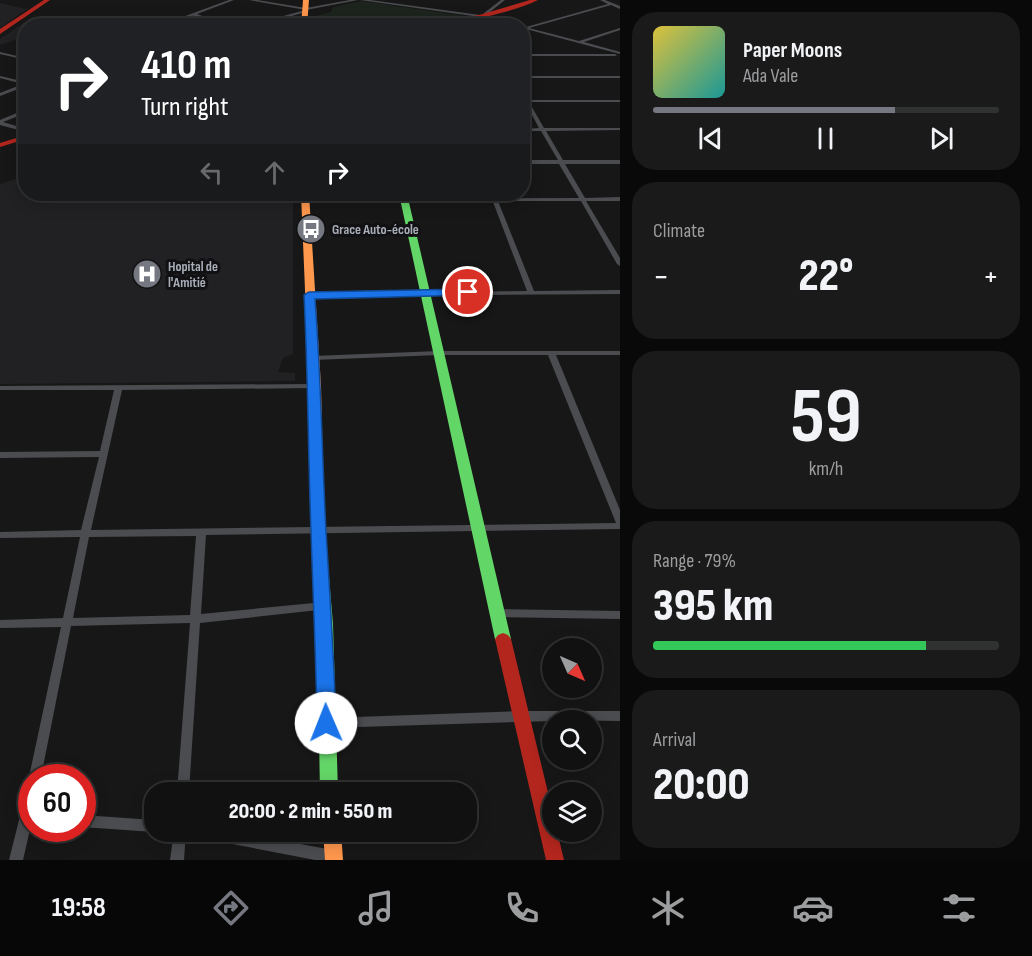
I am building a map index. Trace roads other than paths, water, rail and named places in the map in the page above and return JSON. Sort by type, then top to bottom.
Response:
[{"type":"street","points":[[21,18],[47,0]]},
{"type":"street","points":[[182,18],[232,0]]},
{"type":"street","points":[[251,0],[305,13]]},
{"type":"street","points":[[284,18],[356,0]]},
{"type":"street","points":[[362,0],[492,18]]},
{"type":"street","points":[[483,15],[503,0]]},
{"type":"street","points":[[464,18],[535,0]]},
{"type":"street","points":[[602,0],[620,8]]},
{"type":"street","points":[[530,26],[611,4]]},
{"type":"street","points":[[193,14],[204,18]]},
{"type":"street","points":[[0,32],[18,20]]},
{"type":"street","points":[[579,42],[620,28]]},
{"type":"street","points":[[530,30],[620,54]]},
{"type":"street","points":[[611,31],[620,36]]},
{"type":"street","points":[[0,53],[18,57]]},
{"type":"street","points":[[530,55],[620,54]]},
{"type":"street","points":[[0,77],[18,82]]},
{"type":"street","points":[[11,80],[18,77]]},
{"type":"street","points":[[530,77],[620,77]]},
{"type":"street","points":[[0,94],[18,87]]},
{"type":"street","points":[[530,101],[620,100]]},
{"type":"street","points":[[530,111],[620,264]]},
{"type":"street","points":[[0,122],[18,114]]},
{"type":"street","points":[[0,122],[18,129]]},
{"type":"street","points":[[530,130],[620,129]]},
{"type":"street","points":[[0,145],[18,139]]},
{"type":"street","points":[[530,162],[620,162]]},
{"type":"street","points":[[530,200],[620,199]]},
{"type":"street","points":[[305,201],[315,386],[318,531],[324,606],[329,782]]},
{"type":"street","points":[[404,201],[477,528],[555,860]]},
{"type":"street","points":[[495,201],[531,292]]},
{"type":"street","points":[[309,295],[425,292],[620,292]]},
{"type":"street","points":[[313,358],[439,353],[552,355],[620,353]]},
{"type":"street","points":[[0,536],[201,534],[620,524],[552,355]]},
{"type":"street","points":[[0,388],[315,386]]},
{"type":"street","points":[[37,764],[85,534],[119,387]]},
{"type":"street","points":[[0,455],[104,454]]},
{"type":"street","points":[[184,782],[201,534]]},
{"type":"street","points":[[0,624],[196,619],[324,606]]},
{"type":"street","points":[[499,614],[620,615]]},
{"type":"street","points":[[326,723],[522,716],[620,716]]},
{"type":"street","points":[[96,822],[144,825]]},
{"type":"street","points":[[16,860],[22,842]]},
{"type":"street","points":[[177,860],[179,842]]},
{"type":"street","points":[[252,842],[334,858],[333,842]]},
{"type":"place","name":"Grace Auto-école","points":[[311,229]]},
{"type":"place","name":"Hopital de l'Amitié","points":[[147,274]]}]
